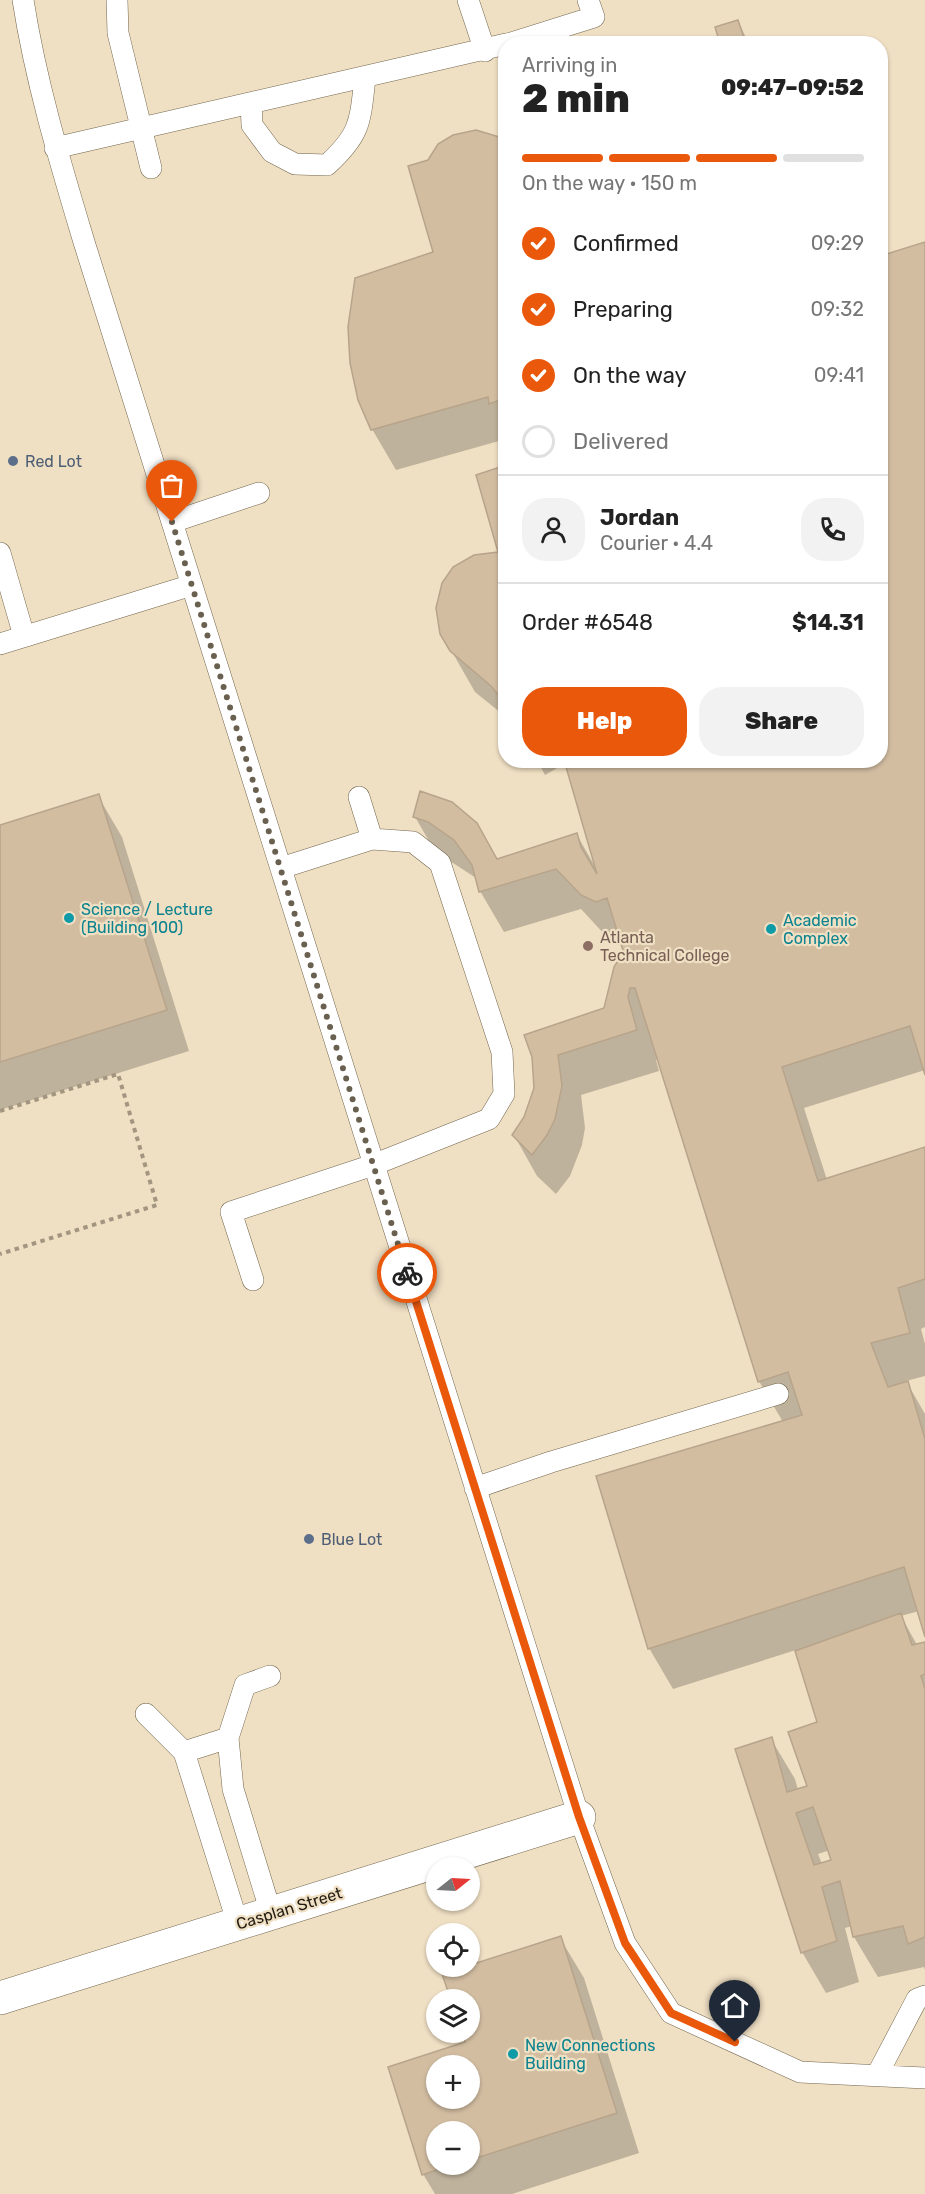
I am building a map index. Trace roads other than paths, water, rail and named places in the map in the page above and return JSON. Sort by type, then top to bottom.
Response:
[{"type":"street","name":"Casplan Street","points":[[0,1998],[579,1817]]},
{"type":"lane","points":[[23,0],[30,43],[55,148],[579,1817],[625,1943],[671,2013],[800,2072],[925,2078]]},
{"type":"lane","points":[[117,0],[118,33],[151,168]]},
{"type":"lane","points":[[468,0],[485,51]]},
{"type":"lane","points":[[532,36],[594,16],[588,0]]},
{"type":"lane","points":[[55,148],[498,47]]},
{"type":"lane","points":[[251,103],[252,125],[272,152],[295,164],[327,165],[349,145],[361,117],[365,78]]},
{"type":"lane","points":[[172,522],[259,493]]},
{"type":"lane","points":[[0,553],[24,636]]},
{"type":"lane","points":[[0,644],[192,585]]},
{"type":"lane","points":[[358,798],[372,839]]},
{"type":"lane","points":[[254,1280],[231,1212],[373,1165],[489,1119],[504,1094],[502,1052],[440,863],[413,842],[372,839],[280,868]]},
{"type":"lane","points":[[475,1488],[551,1462],[778,1395]]},
{"type":"lane","points":[[270,1676],[245,1685],[228,1738],[233,1789],[271,1913]]},
{"type":"lane","points":[[146,1714],[184,1752],[238,1924]]},
{"type":"lane","points":[[184,1752],[228,1738]]},
{"type":"lane","points":[[877,2075],[917,1999],[925,1996]]},
{"type":"place","name":"Red Lot","points":[[13,461]]},
{"type":"place","name":"Science / Lecture (Building 100)","points":[[69,918]]},
{"type":"place","name":"Academic Complex","points":[[771,929]]},
{"type":"place","name":"Atlanta Technical College","points":[[588,946]]},
{"type":"place","name":"Blue Lot","points":[[309,1539]]},
{"type":"place","name":"New Connections Building","points":[[513,2054]]}]
